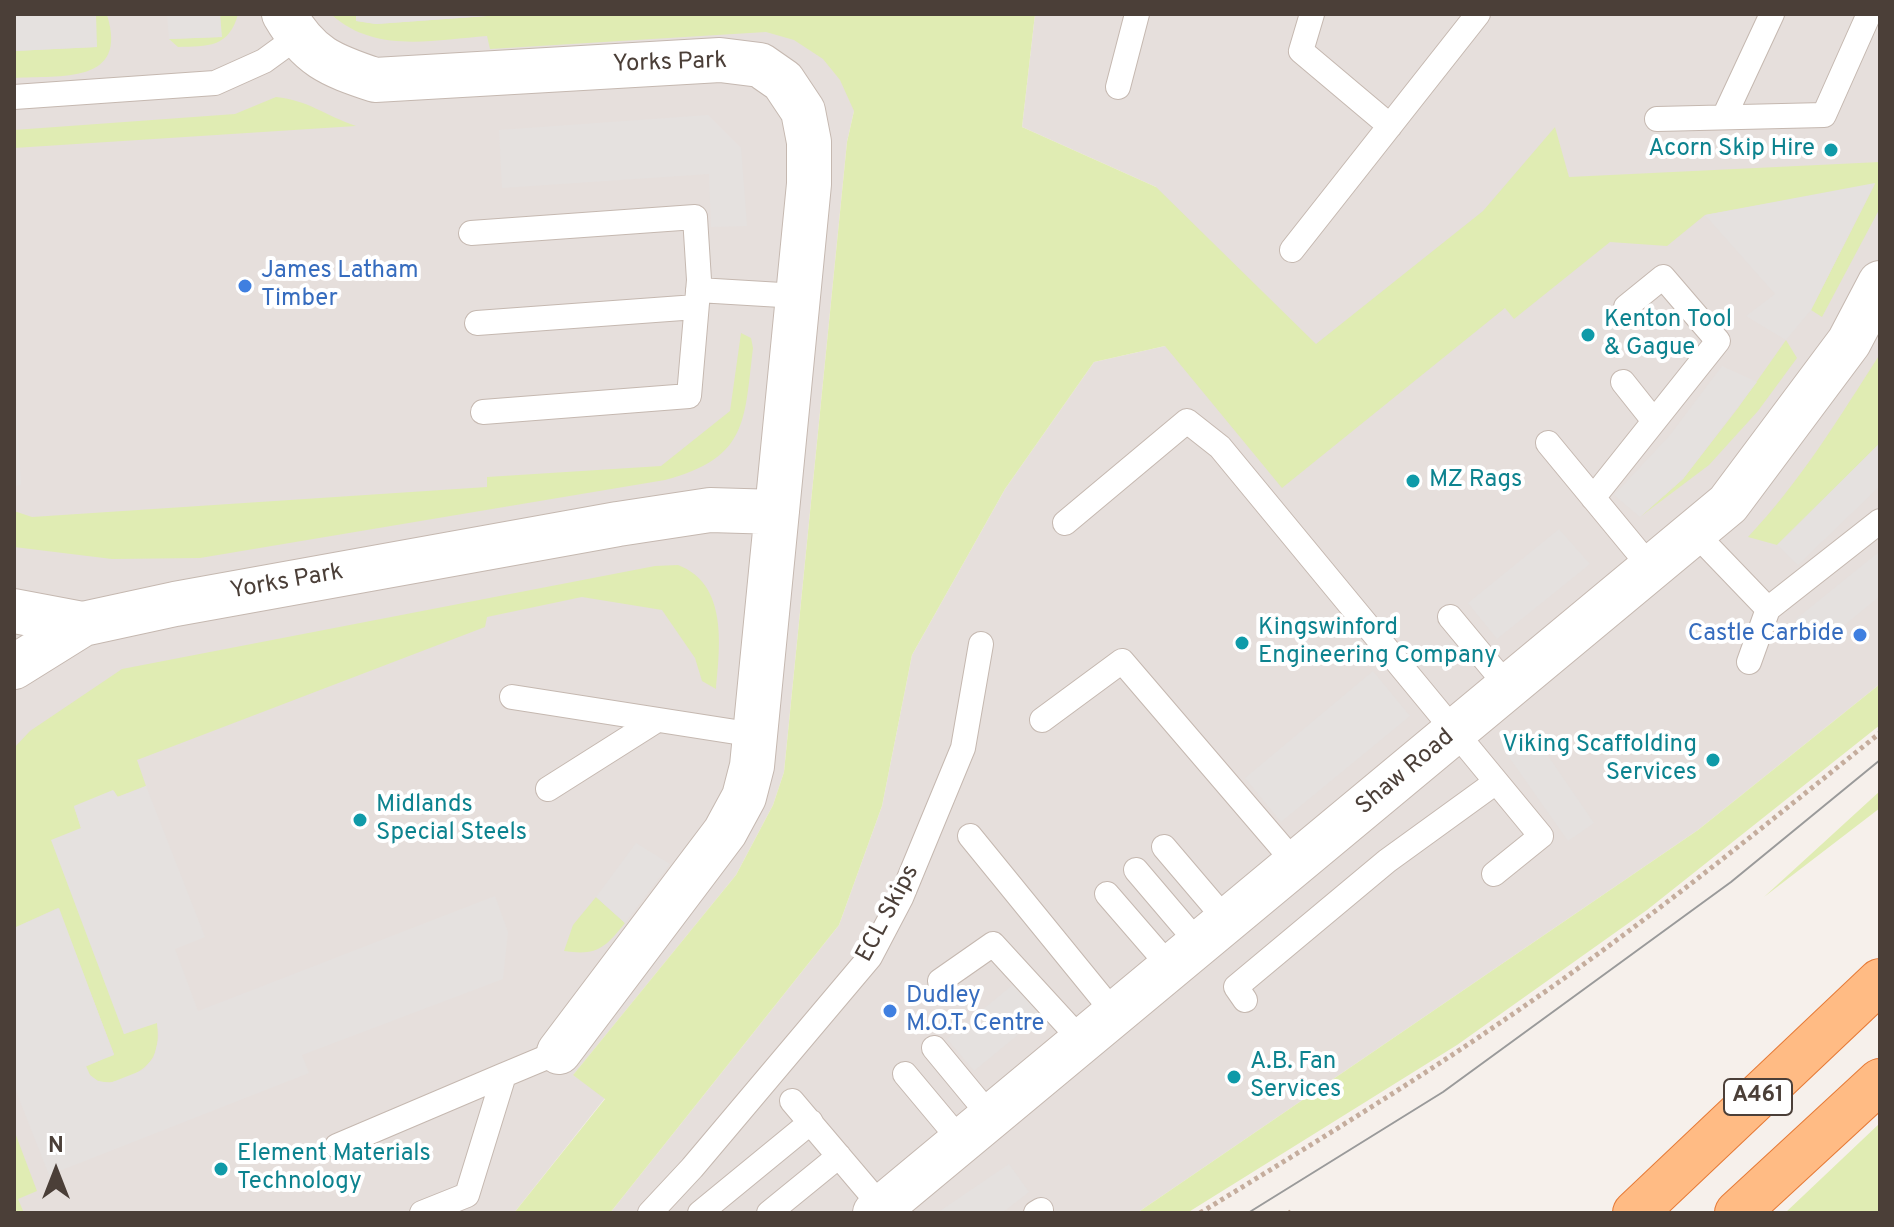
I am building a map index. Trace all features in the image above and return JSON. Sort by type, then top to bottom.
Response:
[{"type":"highway","name":"A461","points":[[1635,1213],[1880,981]]},
{"type":"highway","name":"A461","points":[[1737,1213],[1880,1081]]},
{"type":"street","name":"Yorks Park","points":[[291,25],[333,66],[375,80],[720,60],[760,65],[783,81],[803,111],[809,142],[809,184],[752,766],[744,797],[725,832],[559,1052]]},
{"type":"street","name":"Shaw Road","points":[[882,1211],[976,1129],[1728,504],[1849,342],[1880,283]]},
{"type":"street","name":"Yorks Park","points":[[14,667],[83,624],[175,604],[618,524],[710,510],[777,512]]},
{"type":"street","name":"Yorks Park","points":[[14,611],[83,624]]},
{"type":"lane","points":[[1118,87],[1137,14]]},
{"type":"lane","points":[[1312,14],[1301,51],[1390,126]]},
{"type":"lane","points":[[1292,250],[1478,14]]},
{"type":"lane","points":[[1724,117],[1772,14]]},
{"type":"lane","points":[[1657,119],[1824,115],[1869,14]]},
{"type":"lane","points":[[14,97],[215,83],[264,61],[291,25]]},
{"type":"lane","points":[[471,233],[695,217],[697,298],[689,396],[483,412]]},
{"type":"lane","points":[[1593,498],[1718,341],[1663,277],[1626,307]]},
{"type":"lane","points":[[477,323],[697,298],[798,296]]},
{"type":"lane","points":[[1623,382],[1654,421]]},
{"type":"lane","points":[[1065,523],[1187,421],[1220,447],[1541,836],[1494,874]]},
{"type":"lane","points":[[1548,443],[1652,569]]},
{"type":"lane","points":[[1749,662],[1768,609],[1880,521]]},
{"type":"lane","points":[[1695,533],[1768,609]]},
{"type":"lane","points":[[1450,617],[1509,688]]},
{"type":"lane","name":"ECL Skips","points":[[650,1213],[870,957],[901,898],[963,748],[981,644]]},
{"type":"lane","points":[[1042,720],[1122,661],[1296,864]]},
{"type":"lane","points":[[512,697],[755,735]]},
{"type":"lane","points":[[548,789],[657,720]]},
{"type":"lane","points":[[1245,1000],[1236,987],[1387,861],[1496,782]]},
{"type":"lane","points":[[970,836],[1099,1028]]},
{"type":"lane","points":[[1164,847],[1199,945]]},
{"type":"lane","points":[[1136,870],[1199,945]]},
{"type":"lane","points":[[1107,894],[1199,945]]},
{"type":"lane","points":[[940,981],[993,944],[1099,1028]]},
{"type":"lane","points":[[934,1048],[976,1129]]},
{"type":"lane","points":[[337,1146],[559,1052]]},
{"type":"lane","points":[[905,1074],[976,1129]]},
{"type":"lane","points":[[422,1213],[467,1195],[504,1075]]},
{"type":"lane","points":[[792,1101],[882,1211]]},
{"type":"lane","points":[[700,1213],[811,1122]]},
{"type":"lane","points":[[769,1213],[839,1156]]},
{"type":"path","points":[[1200,1213],[1377,1106],[1525,1006],[1683,892],[1880,733]]},
{"type":"shaded area","points":[[14,14],[876,14],[847,142],[784,772],[773,805],[736,875],[574,1074],[605,1098],[514,1213],[14,1213]]},
{"type":"shaded area","points":[[14,14],[96,14],[97,47],[14,51]]},
{"type":"shaded area","points":[[167,14],[220,14],[222,37],[169,39]]},
{"type":"shaded area","points":[[356,14],[515,14],[376,24],[356,21]]},
{"type":"shaded area","points":[[1035,14],[1880,14],[1880,684],[1698,830],[1137,1213],[610,1213],[839,925],[882,806],[912,655],[1005,489],[1094,362],[1165,346],[1156,187],[1022,127]]},
{"type":"shaded area","points":[[708,115],[741,148],[747,226],[711,227],[709,174],[502,188],[499,130]]},
{"type":"shaded area","points":[[1875,183],[1811,310],[1786,340],[1746,316],[1775,294],[1705,215]]},
{"type":"shaded area","points":[[14,365],[21,485],[14,486]]},
{"type":"shaded area","points":[[1722,366],[1757,382],[1683,479],[1640,517],[1614,495],[1670,435]]},
{"type":"shaded area","points":[[1880,443],[1880,486],[1798,565],[1777,545]]},
{"type":"shaded area","points":[[1559,529],[1590,564],[1497,639],[1468,603]]},
{"type":"shaded area","points":[[1880,551],[1880,596],[1819,646],[1796,619]]},
{"type":"shaded area","points":[[1373,671],[1410,716],[1281,822],[1245,778]]},
{"type":"shaded area","points":[[1531,731],[1594,823],[1568,841],[1504,750]]},
{"type":"shaded area","points":[[146,786],[205,937],[175,949],[198,1011],[495,896],[508,932],[503,979],[302,1055],[309,1073],[49,1175],[14,1086],[14,928],[59,908],[114,1055],[86,1066],[90,1075],[98,1081],[110,1083],[143,1070],[154,1057],[159,1036],[157,1023],[124,1034],[51,840],[81,828],[74,806],[113,790],[118,797]]},
{"type":"shaded area","points":[[636,843],[670,864],[625,923],[596,897]]},
{"type":"shaded area","points":[[1016,982],[1042,1015],[974,1071],[947,1039]]},
{"type":"shaded area","points":[[1009,1164],[1029,1192],[1002,1213],[937,1213]]},
{"type":"green space","points":[[96,14],[107,15],[111,38],[108,54],[99,65],[86,72],[69,75],[14,78],[14,51],[96,47]]},
{"type":"green space","points":[[220,14],[238,14],[229,33],[216,43],[178,47],[169,39],[221,37]]},
{"type":"green space","points":[[331,14],[356,14],[357,21],[376,24],[515,14],[1035,14],[1022,127],[1156,187],[1316,344],[1483,211],[1555,127],[1569,177],[1880,162],[1880,208],[1822,317],[1811,310],[1875,184],[1705,215],[1667,246],[1610,242],[1514,319],[1505,308],[1282,488],[1165,346],[1094,362],[1005,489],[912,655],[882,806],[839,925],[610,1213],[514,1213],[605,1099],[573,1075],[736,875],[773,805],[784,772],[847,142],[854,111],[840,80],[823,59],[794,40],[766,32],[490,49],[487,36],[405,42],[385,40],[348,27]]},
{"type":"green space","points":[[276,97],[307,105],[356,126],[14,148],[14,130],[235,114]]},
{"type":"green space","points":[[741,333],[751,338],[753,348],[747,397],[737,434],[727,448],[712,460],[665,480],[200,558],[112,559],[14,547],[14,511],[32,517],[487,487],[487,477],[661,466],[730,411]]},
{"type":"green space","points":[[1786,340],[1797,358],[1758,411],[1709,465],[1640,517],[1683,479]]},
{"type":"green space","points":[[1880,354],[1880,443],[1777,545],[1748,537],[1802,472]]},
{"type":"green space","points":[[678,565],[706,586],[713,601],[719,636],[716,689],[702,681],[695,658],[662,610],[582,597],[487,617],[485,627],[137,760],[146,786],[117,797],[114,791],[74,807],[124,1034],[157,1022],[158,1030],[154,1055],[138,1072],[113,1082],[98,1081],[90,1075],[85,1067],[114,1054],[58,908],[14,928],[14,748],[30,731],[122,669],[655,566]]},
{"type":"green space","points":[[1880,684],[1880,725],[1647,910],[1457,1045],[1187,1213],[1137,1213],[1698,830]]},
{"type":"green space","points":[[1880,791],[1880,808],[1764,897]]},
{"type":"green space","points":[[596,897],[625,923],[612,939],[593,951],[564,951],[573,925]]},
{"type":"green space","points":[[1880,1123],[1880,1213],[1785,1213]]},
{"type":"green space","points":[[14,1130],[37,1191],[18,1199],[24,1213],[14,1213]]},
{"type":"tram line","points":[[1248,1213],[1443,1092],[1731,882],[1880,760]]},
{"type":"place","name":"Acorn Skip Hire","points":[[1831,150]]},
{"type":"place","name":"James Latham Timber","points":[[245,286]]},
{"type":"place","name":"Kenton Tool & Gague","points":[[1588,335]]},
{"type":"place","name":"MZ Rags","points":[[1413,481]]},
{"type":"place","name":"Castle Carbide","points":[[1860,635]]},
{"type":"place","name":"Kingswinford Engineering Company","points":[[1242,643]]},
{"type":"place","name":"Viking Scaffolding Services","points":[[1713,760]]},
{"type":"place","name":"Midlands Special Steels","points":[[360,820]]},
{"type":"place","name":"Dudley M.O.T. Centre","points":[[890,1011]]},
{"type":"place","name":"A.B. Fan Services","points":[[1234,1077]]},
{"type":"place","name":"Element Materials Technology","points":[[221,1169]]}]
